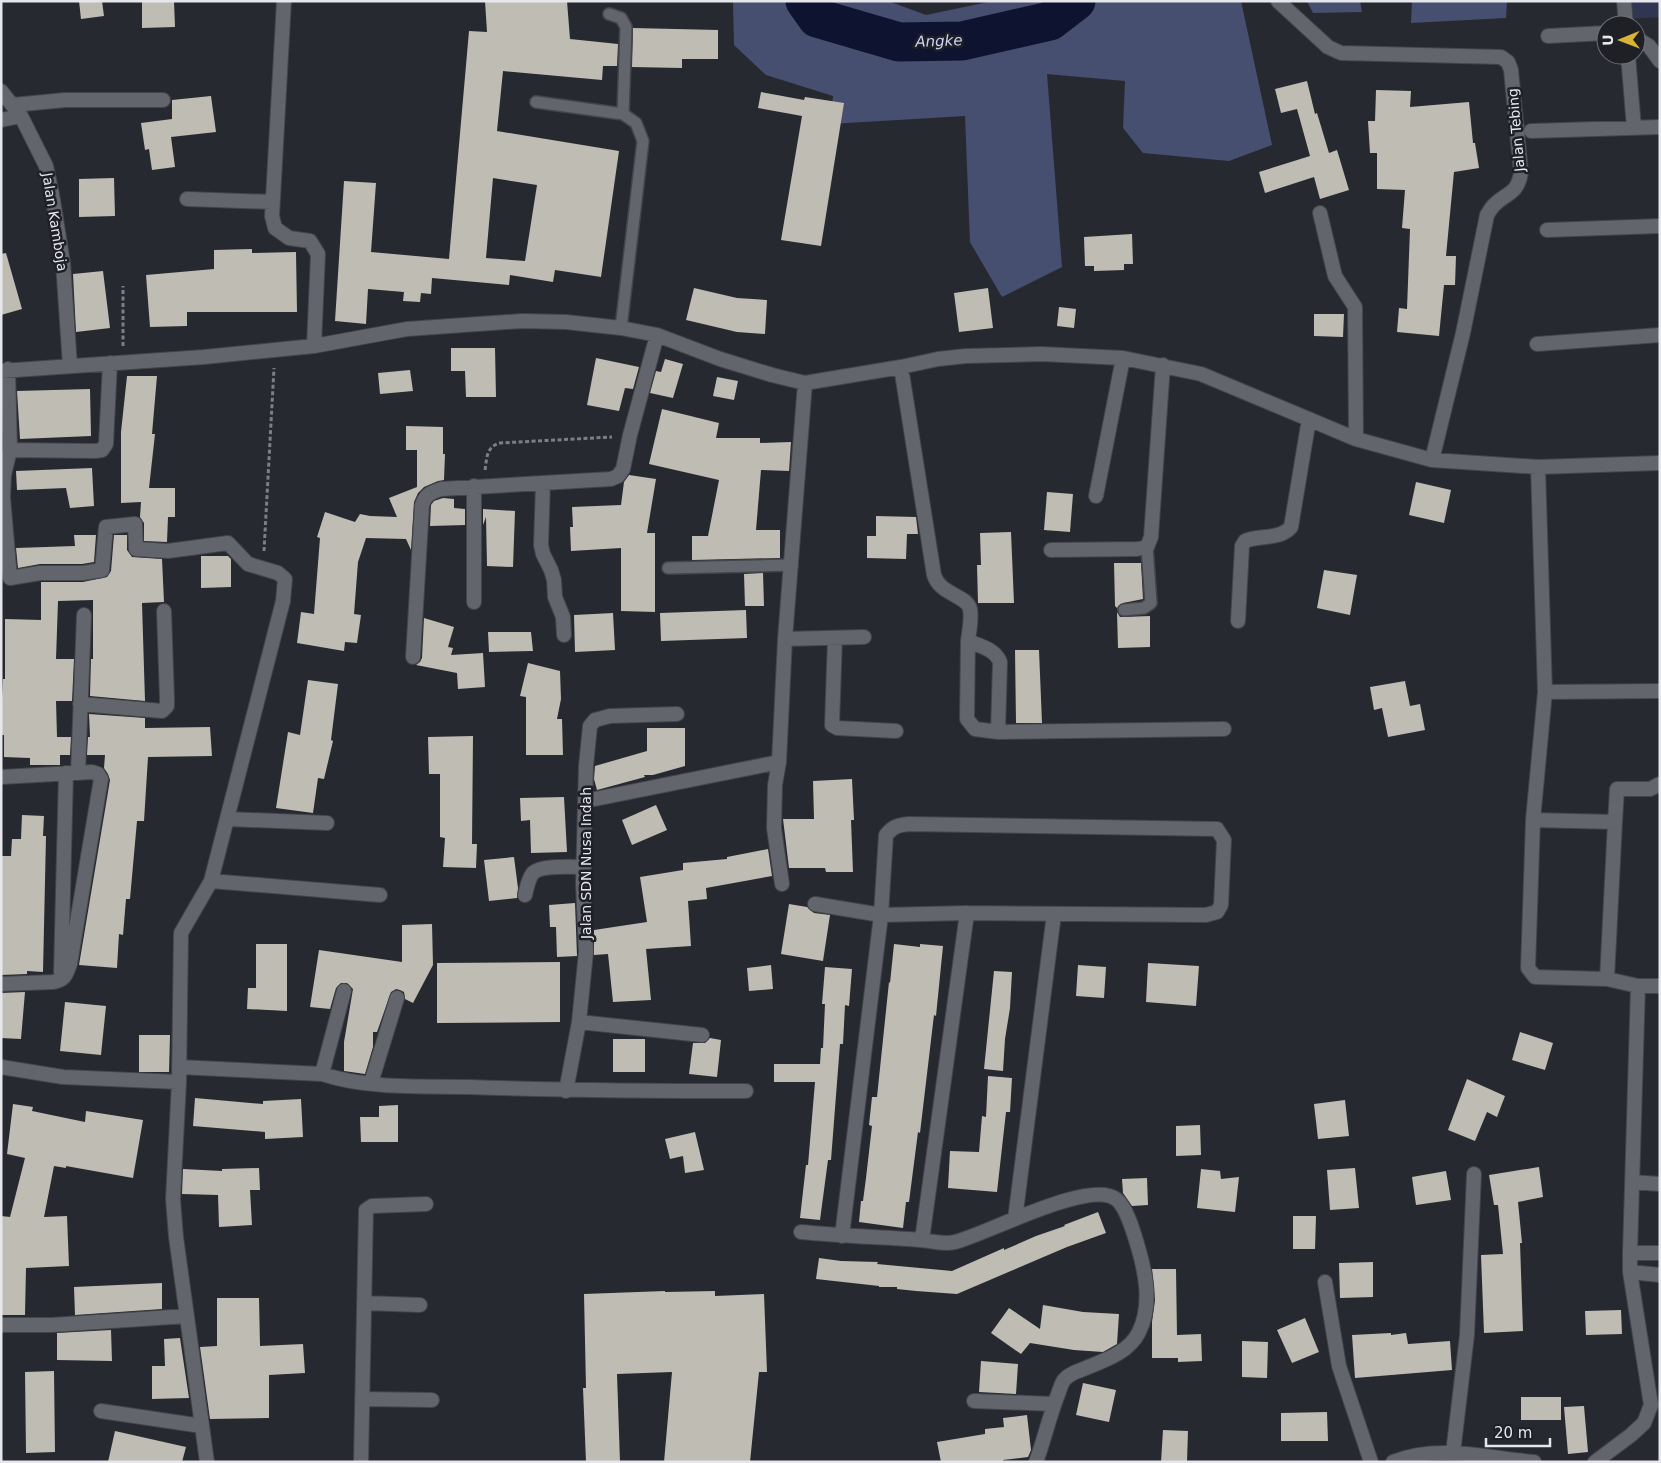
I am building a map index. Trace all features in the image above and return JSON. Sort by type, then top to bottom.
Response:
[{"type":"street","points":[[284,1],[272,216],[275,228],[289,238],[310,241],[318,254],[314,346]]},
{"type":"street","name":"Jalan Tebing","points":[[1278,1],[1328,47],[1341,53],[1501,57],[1508,62],[1511,70],[1521,173],[1520,183],[1515,191],[1494,205],[1486,215],[1463,334],[1432,460]]},
{"type":"street","points":[[1624,1],[1625,15]]},
{"type":"street","points":[[1548,36],[1596,34]]},
{"type":"street","points":[[1646,44],[1660,61]]},
{"type":"street","points":[[1629,65],[1634,128]]},
{"type":"street","name":"Jalan Kamboja","points":[[1,91],[17,110],[46,166],[63,263],[70,366]]},
{"type":"street","points":[[1,120],[17,110],[65,100],[163,100]]},
{"type":"street","points":[[1531,131],[1660,127]]},
{"type":"street","points":[[187,199],[272,202]]},
{"type":"street","points":[[1320,213],[1335,276],[1355,307],[1356,439]]},
{"type":"street","points":[[1547,230],[1660,226]]},
{"type":"street","points":[[207,1462],[176,1236],[173,1199],[179,1082],[181,933],[211,881],[284,594],[285,579],[278,573],[248,564],[228,543],[168,551],[136,549],[135,524],[106,527],[102,570],[83,573],[40,573],[10,578],[3,498],[4,475],[10,450],[5,370],[275,350],[314,346],[407,329],[471,324],[566,322],[621,328],[657,335],[720,359],[805,383],[938,359],[966,356],[1042,354],[1123,358],[1200,374],[1356,439],[1432,460],[1538,468],[1660,464]]},
{"type":"street","points":[[413,657],[422,505],[425,496],[441,490],[479,486],[543,484],[611,479],[618,476],[623,469],[630,435],[657,335]]},
{"type":"street","points":[[1537,344],[1660,335]]},
{"type":"street","points":[[1096,496],[1123,358]]},
{"type":"street","points":[[10,450],[102,450],[106,444],[116,362]]},
{"type":"street","points":[[1051,550],[1137,549],[1147,547],[1150,537],[1163,365]]},
{"type":"street","points":[[901,367],[934,575],[936,582],[941,588],[968,604],[970,611],[967,719],[971,726],[975,729],[998,732],[1224,729]]},
{"type":"street","points":[[782,884],[774,828],[775,785],[779,762],[785,639],[805,383]]},
{"type":"street","points":[[1238,621],[1242,546],[1245,541],[1281,534],[1291,528],[1309,419]]},
{"type":"street","points":[[1538,468],[1545,692],[1533,820],[1528,968],[1535,977],[1607,979],[1638,986],[1660,986]]},
{"type":"street","points":[[543,484],[541,545],[554,580],[555,597],[563,617],[564,635]]},
{"type":"street","points":[[474,602],[479,486]]},
{"type":"street","points":[[80,704],[162,711],[167,706],[164,610]]},
{"type":"street","points":[[61,981],[72,773],[80,704],[84,615]]},
{"type":"street","points":[[835,638],[832,725],[837,728],[896,731]]},
{"type":"street","points":[[785,639],[864,638]]},
{"type":"street","points":[[968,641],[993,652],[1000,662],[998,732]]},
{"type":"street","points":[[1545,692],[1660,691]]},
{"type":"street","name":"Jalan SDN Nusa Indah","points":[[566,1090],[579,1022],[586,952],[584,867],[588,731],[592,722],[610,716],[678,714]]},
{"type":"street","points":[[585,801],[779,762]]},
{"type":"street","points":[[1,776],[92,772],[98,774],[101,779],[70,964],[65,977],[61,981],[54,982],[1,984]]},
{"type":"street","points":[[1607,979],[1617,789],[1650,789],[1660,784]]},
{"type":"street","points":[[227,819],[327,823]]},
{"type":"street","points":[[1533,820],[1615,822]]},
{"type":"street","points":[[815,904],[881,915],[967,913],[1206,915],[1217,912],[1221,905],[1224,840],[1217,829],[909,824],[898,825],[891,829],[886,836],[881,915],[842,1236]]},
{"type":"street","points":[[525,895],[530,878],[535,871],[541,868],[584,867]]},
{"type":"street","points":[[211,881],[380,895]]},
{"type":"street","points":[[922,1240],[967,913]]},
{"type":"street","points":[[1014,1219],[1054,914]]},
{"type":"street","points":[[1595,1462],[1644,1423],[1651,1404],[1630,1272],[1638,986]]},
{"type":"street","points":[[322,1074],[344,992]]},
{"type":"street","points":[[372,1083],[397,998]]},
{"type":"street","points":[[579,1022],[702,1035]]},
{"type":"street","points":[[1,1067],[63,1078],[179,1082]]},
{"type":"street","points":[[179,1067],[322,1074],[340,1080],[372,1083],[566,1090],[746,1091]]},
{"type":"street","points":[[1453,1453],[1467,1335],[1474,1174]]},
{"type":"street","points":[[1632,1182],[1660,1184]]},
{"type":"street","points":[[801,1232],[922,1240],[944,1244],[955,1243],[1014,1219],[1081,1197],[1104,1194],[1117,1200],[1128,1217],[1144,1275],[1147,1301],[1139,1332],[1131,1344],[1120,1353],[1073,1373],[1064,1379],[1036,1462]]},
{"type":"street","points":[[361,1462],[366,1210],[372,1206],[426,1204]]},
{"type":"street","points":[[1630,1253],[1660,1253]]},
{"type":"street","points":[[1630,1272],[1660,1275]]},
{"type":"street","points":[[1325,1282],[1339,1366],[1371,1462]]},
{"type":"street","points":[[364,1303],[420,1305]]},
{"type":"street","points":[[1,1325],[52,1325],[187,1316]]},
{"type":"street","points":[[362,1398],[432,1400]]},
{"type":"street","points":[[974,1400],[1054,1404]]},
{"type":"street","points":[[101,1411],[202,1426]]},
{"type":"street","points":[[1392,1462],[1408,1456],[1421,1454],[1453,1453],[1489,1460],[1534,1462]]},
{"type":"lane","points":[[608,14],[621,18],[626,28],[623,114]]},
{"type":"lane","points":[[536,102],[623,114],[636,123],[643,141],[621,328]]},
{"type":"lane","points":[[1124,610],[1144,608],[1151,602],[1147,547]]},
{"type":"lane","points":[[668,568],[792,565]]},
{"type":"path","points":[[116,362],[123,286]]},
{"type":"path","points":[[263,569],[275,350]]},
{"type":"path","points":[[479,486],[488,452],[493,445],[630,435]]},
{"type":"shaded area","points":[[733,1],[888,1],[926,15],[993,1],[1241,1],[1272,145],[1229,161],[1143,153],[1123,128],[1125,81],[1047,74],[1062,267],[1002,297],[970,242],[965,116],[830,124],[833,96],[766,75],[734,45]]},
{"type":"shaded area","points":[[1307,1],[1360,1],[1362,12],[1313,13]]},
{"type":"shaded area","points":[[1412,1],[1507,1],[1506,18],[1411,23]]},
{"type":"shaded area","points":[[1627,1],[1660,1],[1660,17],[1646,18],[1646,15],[1628,15]]},
{"type":"building","points":[[79,1],[102,1],[104,16],[81,19]]},
{"type":"building","points":[[142,1],[174,1],[175,27],[142,28]]},
{"type":"building","points":[[485,1],[567,1],[570,39],[618,44],[617,66],[603,66],[602,80],[503,71],[497,131],[619,151],[601,277],[555,270],[553,282],[510,275],[509,285],[432,278],[431,294],[421,293],[420,302],[403,301],[404,292],[368,289],[366,324],[335,321],[344,181],[376,183],[371,252],[449,259],[469,31],[487,32]],"holes":[[[493,178],[537,185],[525,261],[486,258]]]},
{"type":"building","points":[[633,28],[718,30],[718,59],[682,59],[682,68],[632,67]]},
{"type":"building","points":[[1307,81],[1315,114],[1317,113],[1329,153],[1337,150],[1349,190],[1320,199],[1314,177],[1265,193],[1259,172],[1310,156],[1297,109],[1281,113],[1275,89]]},
{"type":"building","points":[[1376,90],[1411,91],[1410,107],[1469,102],[1473,143],[1475,143],[1479,168],[1454,172],[1446,256],[1456,256],[1455,285],[1444,285],[1439,336],[1397,332],[1399,308],[1407,309],[1410,229],[1402,228],[1405,190],[1377,189],[1377,153],[1370,153],[1368,121],[1375,121]]},
{"type":"building","points":[[761,92],[804,100],[805,97],[844,103],[821,246],[781,240],[802,116],[758,108]]},
{"type":"building","points":[[211,96],[216,132],[171,137],[175,167],[152,170],[149,149],[145,150],[141,123],[172,119],[172,100]]},
{"type":"building","points":[[114,178],[115,216],[79,217],[79,179]]},
{"type":"building","points":[[1132,234],[1133,264],[1124,264],[1124,270],[1094,271],[1094,266],[1085,266],[1084,237]]},
{"type":"building","points":[[252,249],[252,253],[296,252],[297,312],[187,312],[187,326],[150,327],[146,275],[214,269],[214,250]]},
{"type":"building","points":[[6,253],[22,309],[1,315],[1,254]]},
{"type":"building","points":[[103,271],[110,328],[76,332],[73,274]]},
{"type":"building","points":[[694,288],[737,298],[767,300],[765,334],[737,332],[686,320]]},
{"type":"building","points":[[988,288],[993,328],[959,332],[954,293]]},
{"type":"building","points":[[1059,307],[1076,309],[1074,328],[1057,326]]},
{"type":"building","points":[[1314,314],[1344,314],[1343,337],[1314,336]]},
{"type":"building","points":[[451,348],[495,348],[496,397],[466,397],[465,371],[451,371]]},
{"type":"building","points":[[596,358],[639,367],[633,389],[625,388],[619,411],[587,405]]},
{"type":"building","points":[[665,359],[683,364],[673,398],[650,393],[656,371],[661,372]]},
{"type":"building","points":[[410,370],[413,391],[380,394],[378,373]]},
{"type":"building","points":[[127,376],[157,376],[152,434],[155,434],[149,488],[175,488],[175,517],[168,517],[167,542],[144,541],[144,523],[140,517],[141,502],[121,503],[121,432]]},
{"type":"building","points":[[717,377],[738,381],[734,400],[713,396]]},
{"type":"building","points":[[90,389],[91,436],[20,439],[17,391]]},
{"type":"building","points":[[662,409],[719,423],[716,438],[760,438],[760,443],[791,442],[789,471],[761,470],[756,530],[780,530],[780,558],[692,560],[692,536],[708,536],[719,480],[649,464]]},
{"type":"building","points":[[406,426],[443,427],[443,454],[445,454],[444,480],[424,487],[418,493],[414,502],[411,550],[406,539],[366,538],[358,562],[354,614],[361,615],[357,643],[345,642],[344,651],[297,643],[301,612],[314,614],[320,538],[317,537],[325,512],[355,522],[360,514],[397,517],[389,498],[417,487],[417,450],[406,450]]},
{"type":"building","points":[[92,468],[94,506],[70,508],[66,488],[17,490],[16,471]]},
{"type":"building","points":[[629,475],[656,479],[647,533],[655,533],[655,612],[621,611],[621,548],[571,551],[570,527],[573,527],[572,507],[621,505],[624,482]]},
{"type":"building","points":[[1416,482],[1451,490],[1444,523],[1409,515]]},
{"type":"building","points":[[1047,492],[1073,494],[1070,532],[1044,530]]},
{"type":"building","points":[[443,498],[454,499],[454,508],[465,509],[465,525],[430,526],[431,505],[434,501]]},
{"type":"building","points":[[483,509],[515,511],[513,567],[487,566],[486,517],[483,525]]},
{"type":"building","points":[[876,516],[916,517],[918,534],[907,534],[906,559],[867,558],[867,536],[876,536]]},
{"type":"building","points":[[1011,532],[1014,603],[978,603],[977,565],[981,565],[980,533]]},
{"type":"building","points":[[74,535],[96,535],[94,562],[82,564],[40,564],[18,568],[16,548],[75,546]]},
{"type":"building","points":[[114,535],[127,535],[127,550],[132,557],[162,559],[164,602],[142,603],[145,701],[90,696],[91,659],[93,659],[93,600],[58,601],[56,659],[74,659],[72,701],[56,701],[57,737],[71,737],[70,755],[60,755],[60,765],[30,765],[30,758],[4,757],[4,735],[1,735],[1,717],[3,679],[5,679],[5,619],[41,620],[41,582],[83,582],[107,577],[111,571]]},
{"type":"building","points":[[201,556],[228,556],[231,559],[231,587],[201,588]]},
{"type":"building","points":[[1114,563],[1141,563],[1143,599],[1123,603],[1117,608],[1115,606]]},
{"type":"building","points":[[1324,570],[1357,575],[1350,615],[1317,608]]},
{"type":"building","points":[[763,573],[764,606],[745,606],[744,574]]},
{"type":"building","points":[[746,610],[747,638],[661,641],[660,613]]},
{"type":"building","points":[[1117,612],[1120,617],[1150,616],[1150,647],[1118,648]]},
{"type":"building","points":[[613,613],[615,650],[575,652],[574,615]]},
{"type":"building","points":[[424,618],[454,627],[448,647],[453,648],[451,655],[483,653],[485,687],[458,689],[457,673],[416,665],[422,658]]},
{"type":"building","points":[[488,632],[531,632],[533,651],[489,652]]},
{"type":"building","points":[[1015,650],[1039,650],[1042,723],[1016,723]]},
{"type":"building","points":[[528,663],[560,671],[561,699],[557,719],[562,719],[563,755],[526,755],[526,697],[520,696]]},
{"type":"building","points":[[308,680],[338,684],[331,740],[333,741],[324,779],[318,778],[313,813],[276,808],[288,732],[300,735]]},
{"type":"building","points":[[1405,681],[1410,706],[1420,704],[1425,730],[1388,737],[1382,708],[1374,710],[1370,687]]},
{"type":"building","points":[[89,714],[145,718],[145,728],[210,727],[212,756],[148,757],[144,821],[137,821],[130,899],[126,899],[123,935],[119,934],[117,968],[79,965],[110,780],[104,768],[105,755],[87,755],[88,737],[90,737]]},
{"type":"building","points":[[647,728],[685,728],[685,766],[653,775],[644,775],[645,777],[597,790],[594,779],[595,766],[647,751]]},
{"type":"building","points":[[473,736],[472,844],[477,844],[476,868],[443,867],[445,838],[440,837],[440,774],[429,774],[428,737]]},
{"type":"building","points":[[852,779],[854,820],[851,820],[853,872],[826,872],[825,868],[789,868],[783,819],[814,819],[813,781]]},
{"type":"building","points":[[564,797],[567,852],[531,853],[530,820],[521,821],[520,798]]},
{"type":"building","points":[[656,805],[667,830],[632,845],[622,820]]},
{"type":"building","points":[[22,815],[44,816],[43,836],[46,836],[43,972],[27,971],[27,974],[1,975],[1,856],[11,856],[12,839],[21,839]]},
{"type":"building","points":[[768,849],[772,876],[706,888],[707,899],[688,901],[691,946],[646,949],[651,1000],[613,1002],[608,954],[594,955],[594,930],[647,922],[640,877],[683,870],[683,863],[727,859],[727,857]]},
{"type":"building","points":[[514,857],[518,888],[517,898],[489,901],[484,860]]},
{"type":"building","points":[[575,903],[577,956],[557,957],[556,927],[550,927],[549,905]]},
{"type":"building","points":[[789,904],[807,907],[814,913],[830,915],[823,961],[781,954]]},
{"type":"building","points":[[432,924],[433,965],[413,1003],[405,999],[404,992],[400,990],[396,989],[391,992],[377,1032],[373,1032],[373,1047],[365,1074],[344,1071],[344,1042],[353,989],[347,983],[341,983],[336,988],[330,1009],[310,1007],[319,950],[402,962],[402,925]]},
{"type":"building","points":[[256,944],[287,944],[287,1011],[247,1009],[248,988],[256,988]]},
{"type":"building","points":[[894,944],[920,947],[920,944],[943,946],[936,1016],[934,1015],[920,1133],[918,1132],[909,1202],[906,1202],[903,1228],[859,1222],[872,1126],[869,1125],[872,1097],[877,1097]]},
{"type":"building","points":[[560,962],[560,1022],[437,1023],[437,963]]},
{"type":"building","points":[[1148,963],[1199,966],[1196,1006],[1146,1002]]},
{"type":"building","points":[[771,965],[773,989],[749,991],[747,968]]},
{"type":"building","points":[[1078,965],[1106,967],[1104,998],[1076,996]]},
{"type":"building","points":[[825,967],[852,969],[849,1006],[845,1005],[843,1044],[840,1044],[831,1160],[828,1160],[820,1220],[800,1218],[806,1165],[808,1165],[815,1082],[774,1082],[774,1064],[820,1064],[821,1048],[823,1048],[825,1004],[822,1004]]},
{"type":"building","points":[[994,971],[1012,972],[1003,1071],[984,1069]]},
{"type":"building","points":[[25,992],[21,1039],[1,1038],[1,993]]},
{"type":"building","points":[[65,1002],[106,1006],[101,1055],[60,1051]]},
{"type":"building","points":[[1520,1032],[1553,1043],[1545,1070],[1512,1060]]},
{"type":"building","points":[[139,1035],[170,1035],[169,1072],[139,1072]]},
{"type":"building","points":[[710,1038],[721,1040],[717,1077],[689,1074],[693,1043],[705,1043]]},
{"type":"building","points":[[613,1039],[645,1039],[645,1072],[613,1072]]},
{"type":"building","points":[[988,1076],[1012,1078],[1010,1112],[1006,1112],[997,1192],[948,1188],[950,1151],[979,1152],[982,1116],[986,1117]]},
{"type":"building","points":[[1467,1079],[1505,1096],[1497,1117],[1487,1112],[1475,1141],[1448,1130]]},
{"type":"building","points":[[195,1098],[263,1104],[263,1101],[301,1099],[303,1137],[265,1139],[265,1132],[193,1126]]},
{"type":"building","points":[[1345,1100],[1349,1136],[1318,1139],[1314,1104]]},
{"type":"building","points":[[13,1104],[33,1107],[32,1111],[85,1122],[86,1111],[143,1120],[133,1178],[66,1166],[66,1168],[54,1166],[44,1217],[67,1216],[69,1266],[26,1268],[25,1315],[1,1315],[1,1216],[10,1217],[25,1158],[7,1154]]},
{"type":"building","points":[[398,1105],[398,1142],[361,1142],[360,1117],[379,1117],[379,1106]]},
{"type":"building","points":[[1200,1125],[1201,1155],[1176,1156],[1176,1126]]},
{"type":"building","points":[[695,1132],[704,1170],[685,1173],[683,1156],[670,1159],[665,1139]]},
{"type":"building","points":[[1539,1167],[1543,1197],[1518,1202],[1522,1243],[1520,1243],[1523,1331],[1484,1333],[1481,1255],[1503,1254],[1498,1205],[1494,1205],[1489,1175]]},
{"type":"building","points":[[259,1168],[260,1190],[250,1190],[252,1225],[219,1227],[218,1195],[182,1194],[183,1169],[222,1171],[222,1169]]},
{"type":"building","points":[[1355,1168],[1359,1208],[1330,1210],[1327,1170]]},
{"type":"building","points":[[1201,1169],[1220,1171],[1221,1179],[1239,1177],[1235,1212],[1197,1208]]},
{"type":"building","points":[[1446,1171],[1451,1200],[1416,1205],[1412,1177]]},
{"type":"building","points":[[1147,1178],[1148,1205],[1132,1206],[1123,1193],[1122,1179]]},
{"type":"building","points":[[1098,1212],[1106,1233],[1067,1247],[957,1294],[816,1279],[819,1258],[841,1261],[878,1262],[877,1264],[952,1271],[1004,1248],[1004,1250]]},
{"type":"building","points":[[1293,1216],[1316,1216],[1315,1249],[1293,1249]]},
{"type":"building","points":[[1373,1262],[1373,1297],[1340,1298],[1339,1263]]},
{"type":"building","points":[[1152,1269],[1176,1269],[1177,1335],[1201,1334],[1202,1361],[1178,1362],[1178,1358],[1152,1358],[1152,1322],[1155,1300]]},
{"type":"building","points":[[162,1283],[162,1309],[75,1315],[74,1287]]},
{"type":"building","points":[[715,1291],[715,1296],[764,1294],[767,1372],[759,1372],[750,1462],[664,1462],[672,1372],[617,1374],[620,1462],[586,1462],[583,1388],[586,1388],[584,1294]]},
{"type":"building","points":[[217,1298],[259,1298],[260,1346],[303,1344],[305,1373],[269,1375],[269,1418],[210,1419],[200,1347],[217,1346]]},
{"type":"building","points":[[1043,1305],[1083,1312],[1119,1314],[1117,1344],[1103,1352],[1074,1350],[1030,1343],[1021,1354],[991,1333],[1009,1308],[1040,1329]]},
{"type":"building","points":[[1621,1310],[1622,1334],[1586,1335],[1585,1311]]},
{"type":"building","points":[[1305,1318],[1319,1352],[1292,1363],[1277,1330]]},
{"type":"building","points":[[111,1330],[112,1361],[57,1360],[57,1333]]},
{"type":"building","points":[[1391,1333],[1391,1335],[1406,1333],[1408,1344],[1450,1341],[1452,1370],[1355,1378],[1352,1335]]},
{"type":"building","points":[[180,1338],[189,1398],[152,1399],[152,1366],[165,1366],[164,1339]]},
{"type":"building","points":[[1242,1341],[1268,1342],[1267,1378],[1242,1377]]},
{"type":"building","points":[[981,1361],[1018,1364],[1016,1394],[979,1392]]},
{"type":"building","points":[[54,1371],[55,1452],[26,1453],[25,1372]]},
{"type":"building","points":[[1083,1383],[1116,1390],[1109,1422],[1076,1415]]},
{"type":"building","points":[[1521,1397],[1561,1397],[1561,1420],[1521,1420]]},
{"type":"building","points":[[1584,1406],[1588,1452],[1568,1454],[1564,1407]]},
{"type":"building","points":[[1327,1412],[1328,1441],[1281,1441],[1281,1413]]},
{"type":"building","points":[[1027,1415],[1031,1450],[1028,1457],[1003,1460],[1003,1462],[941,1462],[937,1442],[985,1434],[985,1429],[1004,1427],[1003,1418]]},
{"type":"building","points":[[1163,1430],[1188,1431],[1187,1462],[1161,1462]]},
{"type":"building","points":[[115,1431],[186,1447],[182,1462],[108,1462]]},
{"type":"waterway","name":"Angke","points":[[805,1],[817,18],[899,42],[962,41],[1050,21],[1076,1]]}]
